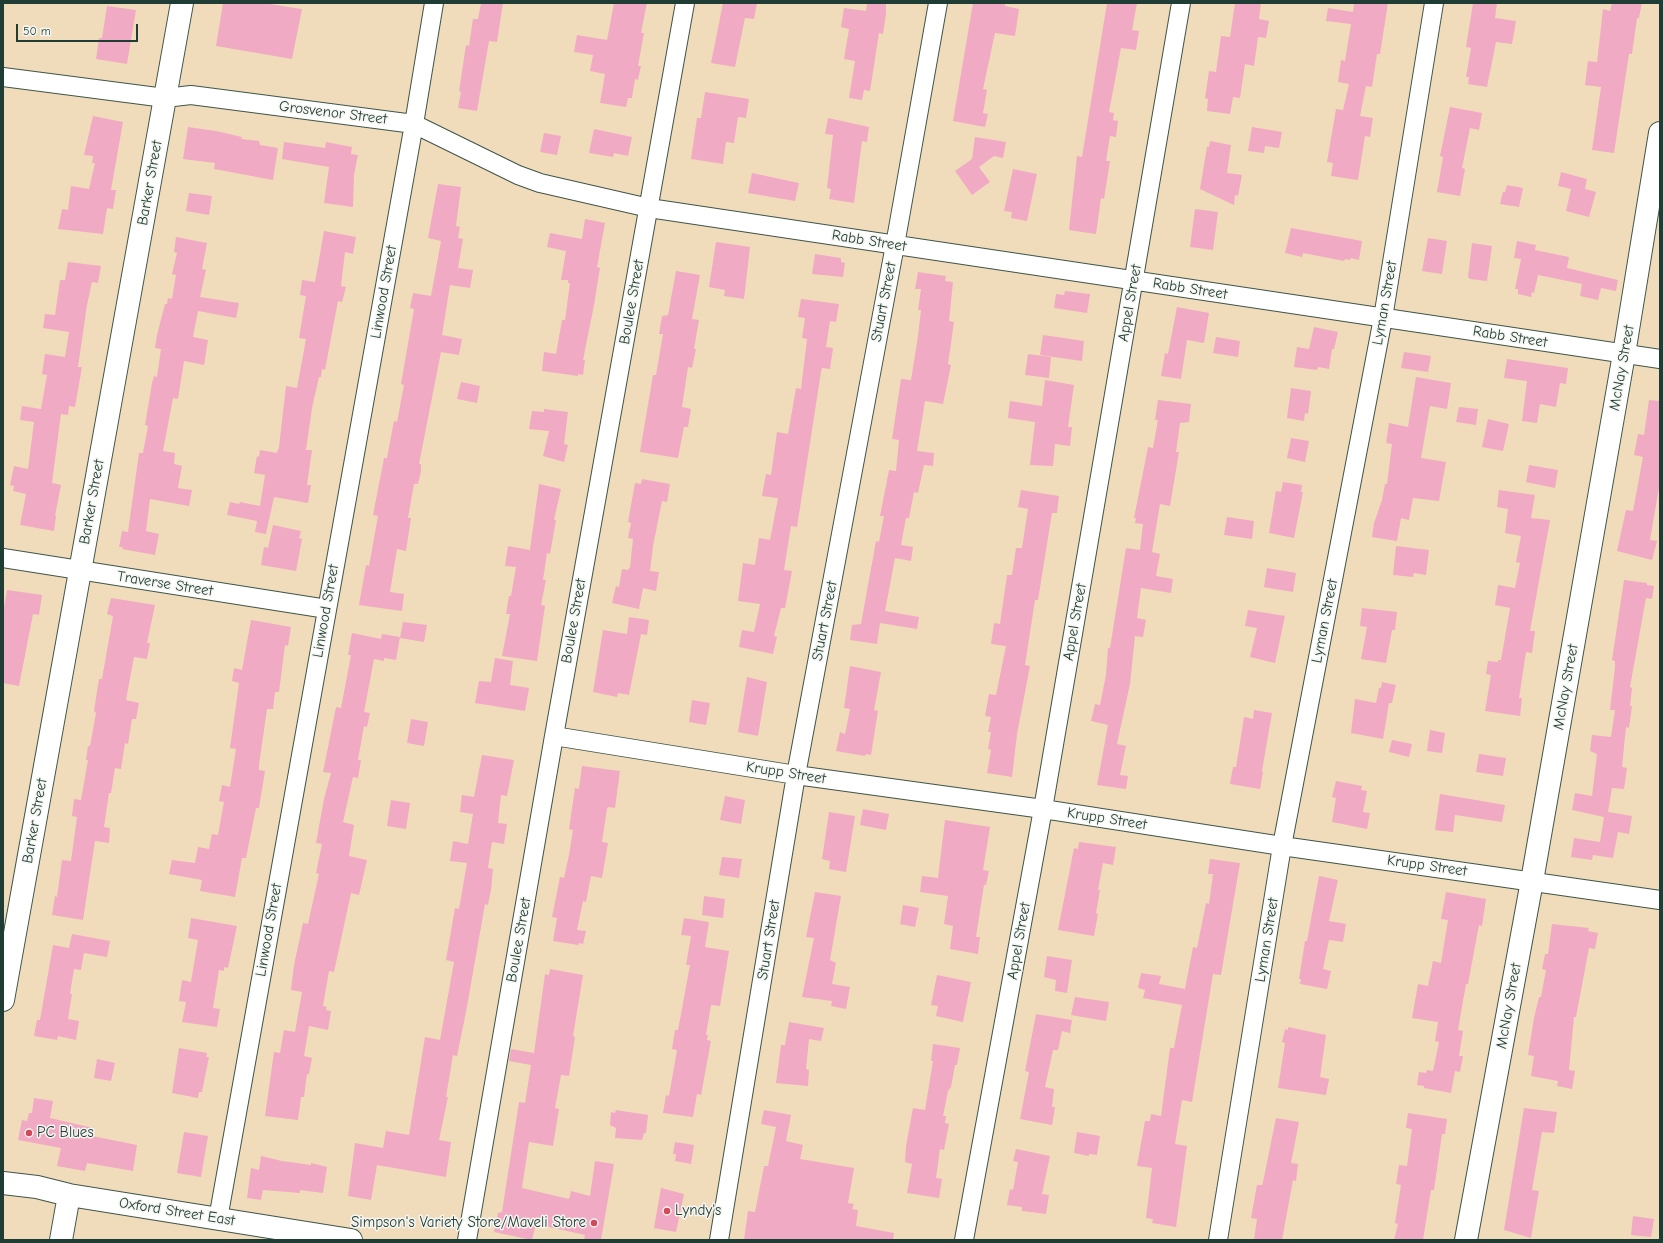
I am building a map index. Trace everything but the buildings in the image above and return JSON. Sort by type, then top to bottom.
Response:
[{"type":"street","name":"Barker Street","points":[[3,1000],[182,3]]},
{"type":"street","name":"Linwood Street","points":[[218,1219],[414,124],[434,3]]},
{"type":"street","name":"Boulee Street","points":[[468,1240],[554,736],[685,3]]},
{"type":"street","name":"Stuart Street","points":[[719,1240],[796,775],[895,245],[938,3]]},
{"type":"street","name":"Appel Street","points":[[964,1240],[1043,809],[1181,3]]},
{"type":"street","name":"Lyman Street","points":[[1218,1240],[1282,846],[1383,318],[1434,3]]},
{"type":"street","name":"Grosvenor Street","points":[[3,77],[165,98],[191,95],[414,124],[525,178],[540,183],[648,208]]},
{"type":"street","name":"McNay Street","points":[[1466,1240],[1532,881],[1624,354],[1660,133]]},
{"type":"street","name":"Rabb Street","points":[[648,208],[1660,359]]},
{"type":"street","name":"Traverse Street","points":[[3,558],[326,609]]},
{"type":"street","name":"Krupp Street","points":[[554,736],[796,775],[1043,809],[1282,846],[1660,900]]},
{"type":"street","name":"Oxford Street East","points":[[3,1183],[37,1187],[69,1195],[344,1240]]},
{"type":"street","points":[[61,1240],[69,1195]]},
{"type":"place","name":"PC Blues","points":[[29,1133]]},
{"type":"place","name":"Lyndy's","points":[[667,1211]]},
{"type":"place","name":"Simpson's Variety Store/Maveli Store","points":[[594,1223]]}]
